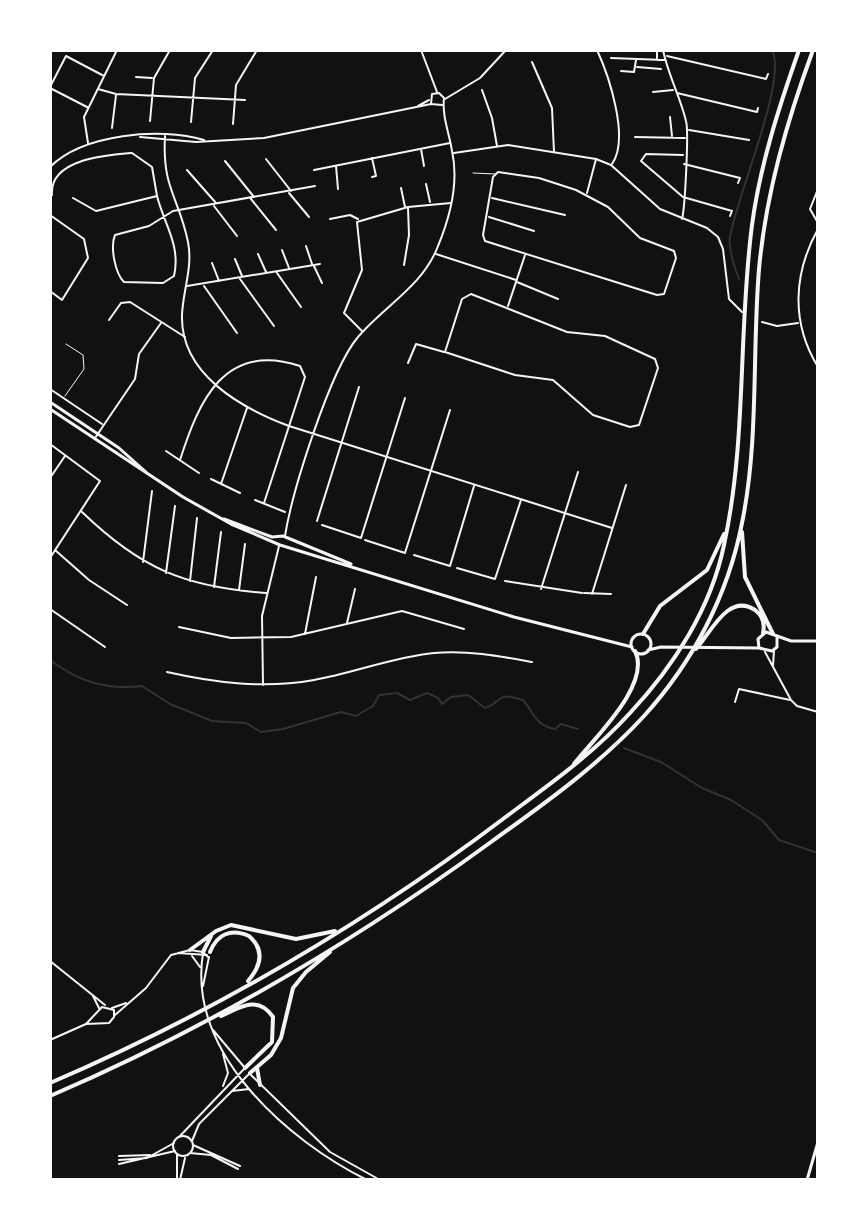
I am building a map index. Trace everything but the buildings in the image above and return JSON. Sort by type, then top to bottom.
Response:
[{"type":"highway","points":[[50,1083],[137,1043],[245,985],[341,929],[464,848],[573,766],[631,712],[686,639],[711,588],[728,524],[741,434],[752,226],[772,131],[799,50]]},
{"type":"highway","points":[[689,657],[717,607],[742,525],[751,461],[763,234],[780,150],[813,52]]},
{"type":"highway","points":[[643,634],[660,606],[707,570],[728,524]]},
{"type":"highway","points":[[742,525],[745,577],[775,636]]},
{"type":"highway","points":[[182,1034],[335,948],[458,867],[585,771],[644,716],[722,615],[735,607],[747,607],[758,613],[764,622],[763,633]]},
{"type":"highway","points":[[573,766],[605,730],[624,701],[638,666],[633,649]]},
{"type":"highway","points":[[189,952],[212,934],[236,924],[296,939],[341,929]]},
{"type":"highway","points":[[206,954],[218,938],[229,933],[242,933],[253,939],[260,961],[245,985]]},
{"type":"highway","points":[[206,954],[212,934]]},
{"type":"highway","points":[[250,1073],[281,1038],[293,988],[306,972],[335,948]]},
{"type":"highway","points":[[50,1096],[244,1005],[265,1007],[273,1017],[274,1038],[245,1068]]},
{"type":"highway","points":[[258,1066],[260,1085]]},
{"type":"main road","points":[[50,402],[98,434],[152,478]]},
{"type":"main road","points":[[50,409],[152,478],[217,517],[280,545],[527,621],[616,642],[633,649],[746,647],[765,652],[791,641]]},
{"type":"main road","points":[[217,517],[285,538],[366,570]]},
{"type":"main road","points":[[279,536],[280,545]]},
{"type":"main road","points":[[280,545],[285,538]]},
{"type":"main road","points":[[746,647],[758,642],[763,633],[791,641],[818,641]]},
{"type":"main road","points":[[616,642],[643,634],[661,647]]},
{"type":"main road","points":[[775,636],[776,648]]},
{"type":"main road","points":[[633,638],[633,649]]},
{"type":"main road","points":[[648,650],[651,641]]},
{"type":"main road","points":[[758,642],[759,648]]},
{"type":"main road","points":[[807,1180],[818,1142]]},
{"type":"street","points":[[88,143],[83,127],[88,108],[117,50]]},
{"type":"street","points":[[150,121],[154,78],[170,50]]},
{"type":"street","points":[[191,122],[195,78],[213,50]]},
{"type":"street","points":[[233,124],[236,85],[257,50]]},
{"type":"street","points":[[417,106],[435,93],[421,50]]},
{"type":"street","points":[[285,538],[338,367],[363,332],[414,283],[435,254],[451,203],[453,154],[443,117],[444,100],[480,78],[506,50]]},
{"type":"street","points":[[597,50],[609,78],[617,118],[617,155],[611,165]]},
{"type":"street","points":[[618,50],[618,58]]},
{"type":"street","points":[[621,71],[634,72],[638,50]]},
{"type":"street","points":[[655,68],[657,50]]},
{"type":"street","points":[[663,50],[688,130],[684,155],[686,198],[682,219]]},
{"type":"street","points":[[88,108],[50,87],[66,56],[104,76]]},
{"type":"street","points":[[611,58],[665,58],[766,79]]},
{"type":"street","points":[[532,62],[551,103],[554,152]]},
{"type":"street","points":[[636,67],[661,69]]},
{"type":"street","points":[[136,77],[154,78]]},
{"type":"street","points":[[98,89],[116,94],[245,100]]},
{"type":"street","points":[[482,90],[492,118],[497,146]]},
{"type":"street","points":[[653,92],[675,91],[757,112],[758,108]]},
{"type":"street","points":[[435,93],[450,95]]},
{"type":"street","points":[[112,128],[116,94]]},
{"type":"street","points":[[443,95],[444,100]]},
{"type":"street","points":[[429,100],[443,117]]},
{"type":"street","points":[[50,167],[88,143],[140,137],[205,140],[271,137],[431,104]]},
{"type":"street","points":[[436,107],[442,105]]},
{"type":"street","points":[[670,117],[672,138]]},
{"type":"street","points":[[688,130],[749,140]]},
{"type":"street","points":[[635,137],[687,138]]},
{"type":"street","points":[[165,138],[166,180],[190,252],[182,315],[185,337],[196,363],[215,384],[247,408],[289,426],[612,528]]},
{"type":"street","points":[[314,170],[450,143]]},
{"type":"street","points":[[453,154],[497,146],[554,152],[596,159],[611,165],[655,205],[707,228],[718,237],[723,249],[729,299],[732,306],[743,313]]},
{"type":"street","points":[[421,147],[424,166]]},
{"type":"street","points":[[52,195],[52,182],[62,169],[132,153],[151,165],[157,196],[163,216],[175,247],[173,277],[163,283],[123,282],[118,276],[114,236],[149,226],[163,216],[177,211],[315,186]]},
{"type":"street","points":[[684,155],[646,154],[641,159],[686,198],[732,211],[730,216]]},
{"type":"street","points":[[372,157],[379,175],[372,177]]},
{"type":"street","points":[[266,159],[309,217]]},
{"type":"street","points":[[586,194],[596,159]]},
{"type":"street","points":[[225,161],[276,230]]},
{"type":"street","points":[[684,164],[740,178],[738,183]]},
{"type":"street","points":[[335,165],[338,189]]},
{"type":"street","points":[[187,170],[237,236]]},
{"type":"street","points":[[495,174],[541,178],[586,194],[611,208],[643,239],[675,252],[664,294],[657,295],[485,241],[483,235],[495,174]]},
{"type":"street","points":[[426,184],[430,203]]},
{"type":"street","points":[[401,188],[407,207],[409,235],[404,265]]},
{"type":"street","points":[[818,189],[810,209],[818,223]]},
{"type":"street","points":[[73,198],[96,211],[157,196]]},
{"type":"street","points":[[491,198],[565,215]]},
{"type":"street","points":[[330,219],[350,215],[359,220],[407,207],[451,203]]},
{"type":"street","points":[[50,215],[84,239],[88,260],[62,300],[50,291]]},
{"type":"street","points":[[488,217],[534,231]]},
{"type":"street","points":[[359,220],[362,275],[344,313],[363,332]]},
{"type":"street","points":[[818,229],[801,272],[799,322],[818,367]]},
{"type":"street","points":[[306,246],[322,283]]},
{"type":"street","points":[[282,250],[289,269]]},
{"type":"street","points":[[508,306],[525,253]]},
{"type":"street","points":[[258,254],[266,273]]},
{"type":"street","points":[[435,254],[516,281],[558,299]]},
{"type":"street","points":[[235,259],[241,278],[274,326]]},
{"type":"street","points":[[212,263],[219,282]]},
{"type":"street","points":[[186,286],[320,264]]},
{"type":"street","points":[[276,272],[301,307]]},
{"type":"street","points":[[203,285],[237,333]]},
{"type":"street","points":[[408,363],[416,344],[515,375],[553,380],[589,413],[630,427],[638,426],[658,366],[656,360],[609,338],[567,332],[508,306],[471,294],[464,296],[445,352]]},
{"type":"street","points":[[109,320],[121,303],[130,302],[185,337]]},
{"type":"street","points":[[762,322],[777,326],[799,322]]},
{"type":"street","points":[[95,439],[135,379],[139,354],[161,323]]},
{"type":"street","points":[[180,460],[195,412],[215,384],[229,372],[254,362],[274,360],[300,366],[305,375],[264,503]]},
{"type":"street","points":[[317,521],[359,387]]},
{"type":"street","points":[[50,389],[103,425]]},
{"type":"street","points":[[322,525],[361,538],[405,398]]},
{"type":"street","points":[[221,484],[247,408]]},
{"type":"street","points":[[365,540],[405,553],[450,410]]},
{"type":"street","points":[[50,444],[99,478],[99,487],[50,558]]},
{"type":"street","points":[[166,451],[199,473]]},
{"type":"street","points":[[50,478],[66,455]]},
{"type":"street","points":[[541,589],[578,472]]},
{"type":"street","points":[[211,479],[240,493]]},
{"type":"street","points":[[454,567],[475,485]]},
{"type":"street","points":[[592,594],[626,485]]},
{"type":"street","points":[[143,563],[152,491]]},
{"type":"street","points":[[414,555],[495,579],[521,499]]},
{"type":"street","points":[[255,500],[285,512]]},
{"type":"street","points":[[166,574],[175,506]]},
{"type":"street","points":[[82,512],[143,563],[166,574],[214,588],[266,593]]},
{"type":"street","points":[[189,583],[197,518]]},
{"type":"street","points":[[279,536],[288,522]]},
{"type":"street","points":[[214,588],[221,532]]},
{"type":"street","points":[[239,591],[245,544]]},
{"type":"street","points":[[263,685],[261,639],[266,593],[280,545]]},
{"type":"street","points":[[55,550],[89,580],[127,605]]},
{"type":"street","points":[[305,635],[307,609],[316,577]]},
{"type":"street","points":[[505,581],[541,589],[611,594]]},
{"type":"street","points":[[347,625],[355,589]]},
{"type":"street","points":[[50,609],[105,647]]},
{"type":"street","points":[[179,627],[231,638],[261,639],[305,635],[402,611],[464,629]]},
{"type":"street","points":[[773,668],[776,648]]},
{"type":"street","points":[[765,652],[791,700],[797,706],[818,712]]},
{"type":"street","points":[[167,672],[217,682],[263,685],[314,680],[434,653],[470,653],[532,662]]},
{"type":"street","points":[[735,702],[739,689],[780,701],[791,700]]},
{"type":"street","points":[[50,1040],[86,1024],[112,1022],[115,1015],[146,988],[166,959],[176,952],[206,954]]},
{"type":"street","points":[[189,952],[198,962],[203,993],[228,1070],[222,1088]]},
{"type":"street","points":[[201,972],[206,954]]},
{"type":"street","points":[[203,993],[206,954]]},
{"type":"street","points":[[50,961],[106,1006],[112,1008],[130,1001]]},
{"type":"street","points":[[92,995],[102,1023]]},
{"type":"street","points":[[86,1024],[106,1006]]},
{"type":"street","points":[[112,1008],[115,1015]]},
{"type":"street","points":[[213,1029],[260,1085],[330,1152],[380,1180]]},
{"type":"street","points":[[221,1049],[251,1089],[314,1147],[365,1180],[368,1174]]},
{"type":"street","points":[[179,1137],[239,1167],[211,1155],[176,1152],[119,1160],[152,1155],[174,1143],[179,1137],[222,1088],[245,1068]]},
{"type":"street","points":[[178,1180],[196,1128],[250,1073]]},
{"type":"street","points":[[230,1091],[251,1089]]},
{"type":"street","points":[[174,1143],[178,1180]]},
{"type":"lane","points":[[473,173],[495,174]]},
{"type":"lane","points":[[63,398],[84,369],[83,355],[66,344]]},
{"type":"waterway","points":[[739,279],[730,237],[773,86],[775,65],[772,50]]},
{"type":"waterway","points":[[50,660],[93,683],[117,687],[142,686],[170,704],[212,721],[246,723],[261,732],[283,729],[341,712],[356,716],[373,706],[379,695],[397,693],[410,700],[427,693],[438,698],[442,704],[451,697],[468,695],[485,708],[503,697],[514,698],[523,700],[543,725],[555,729],[561,724],[578,729]]},
{"type":"waterway","points":[[624,748],[661,762],[702,788],[731,800],[762,820],[779,840],[818,853]]}]
